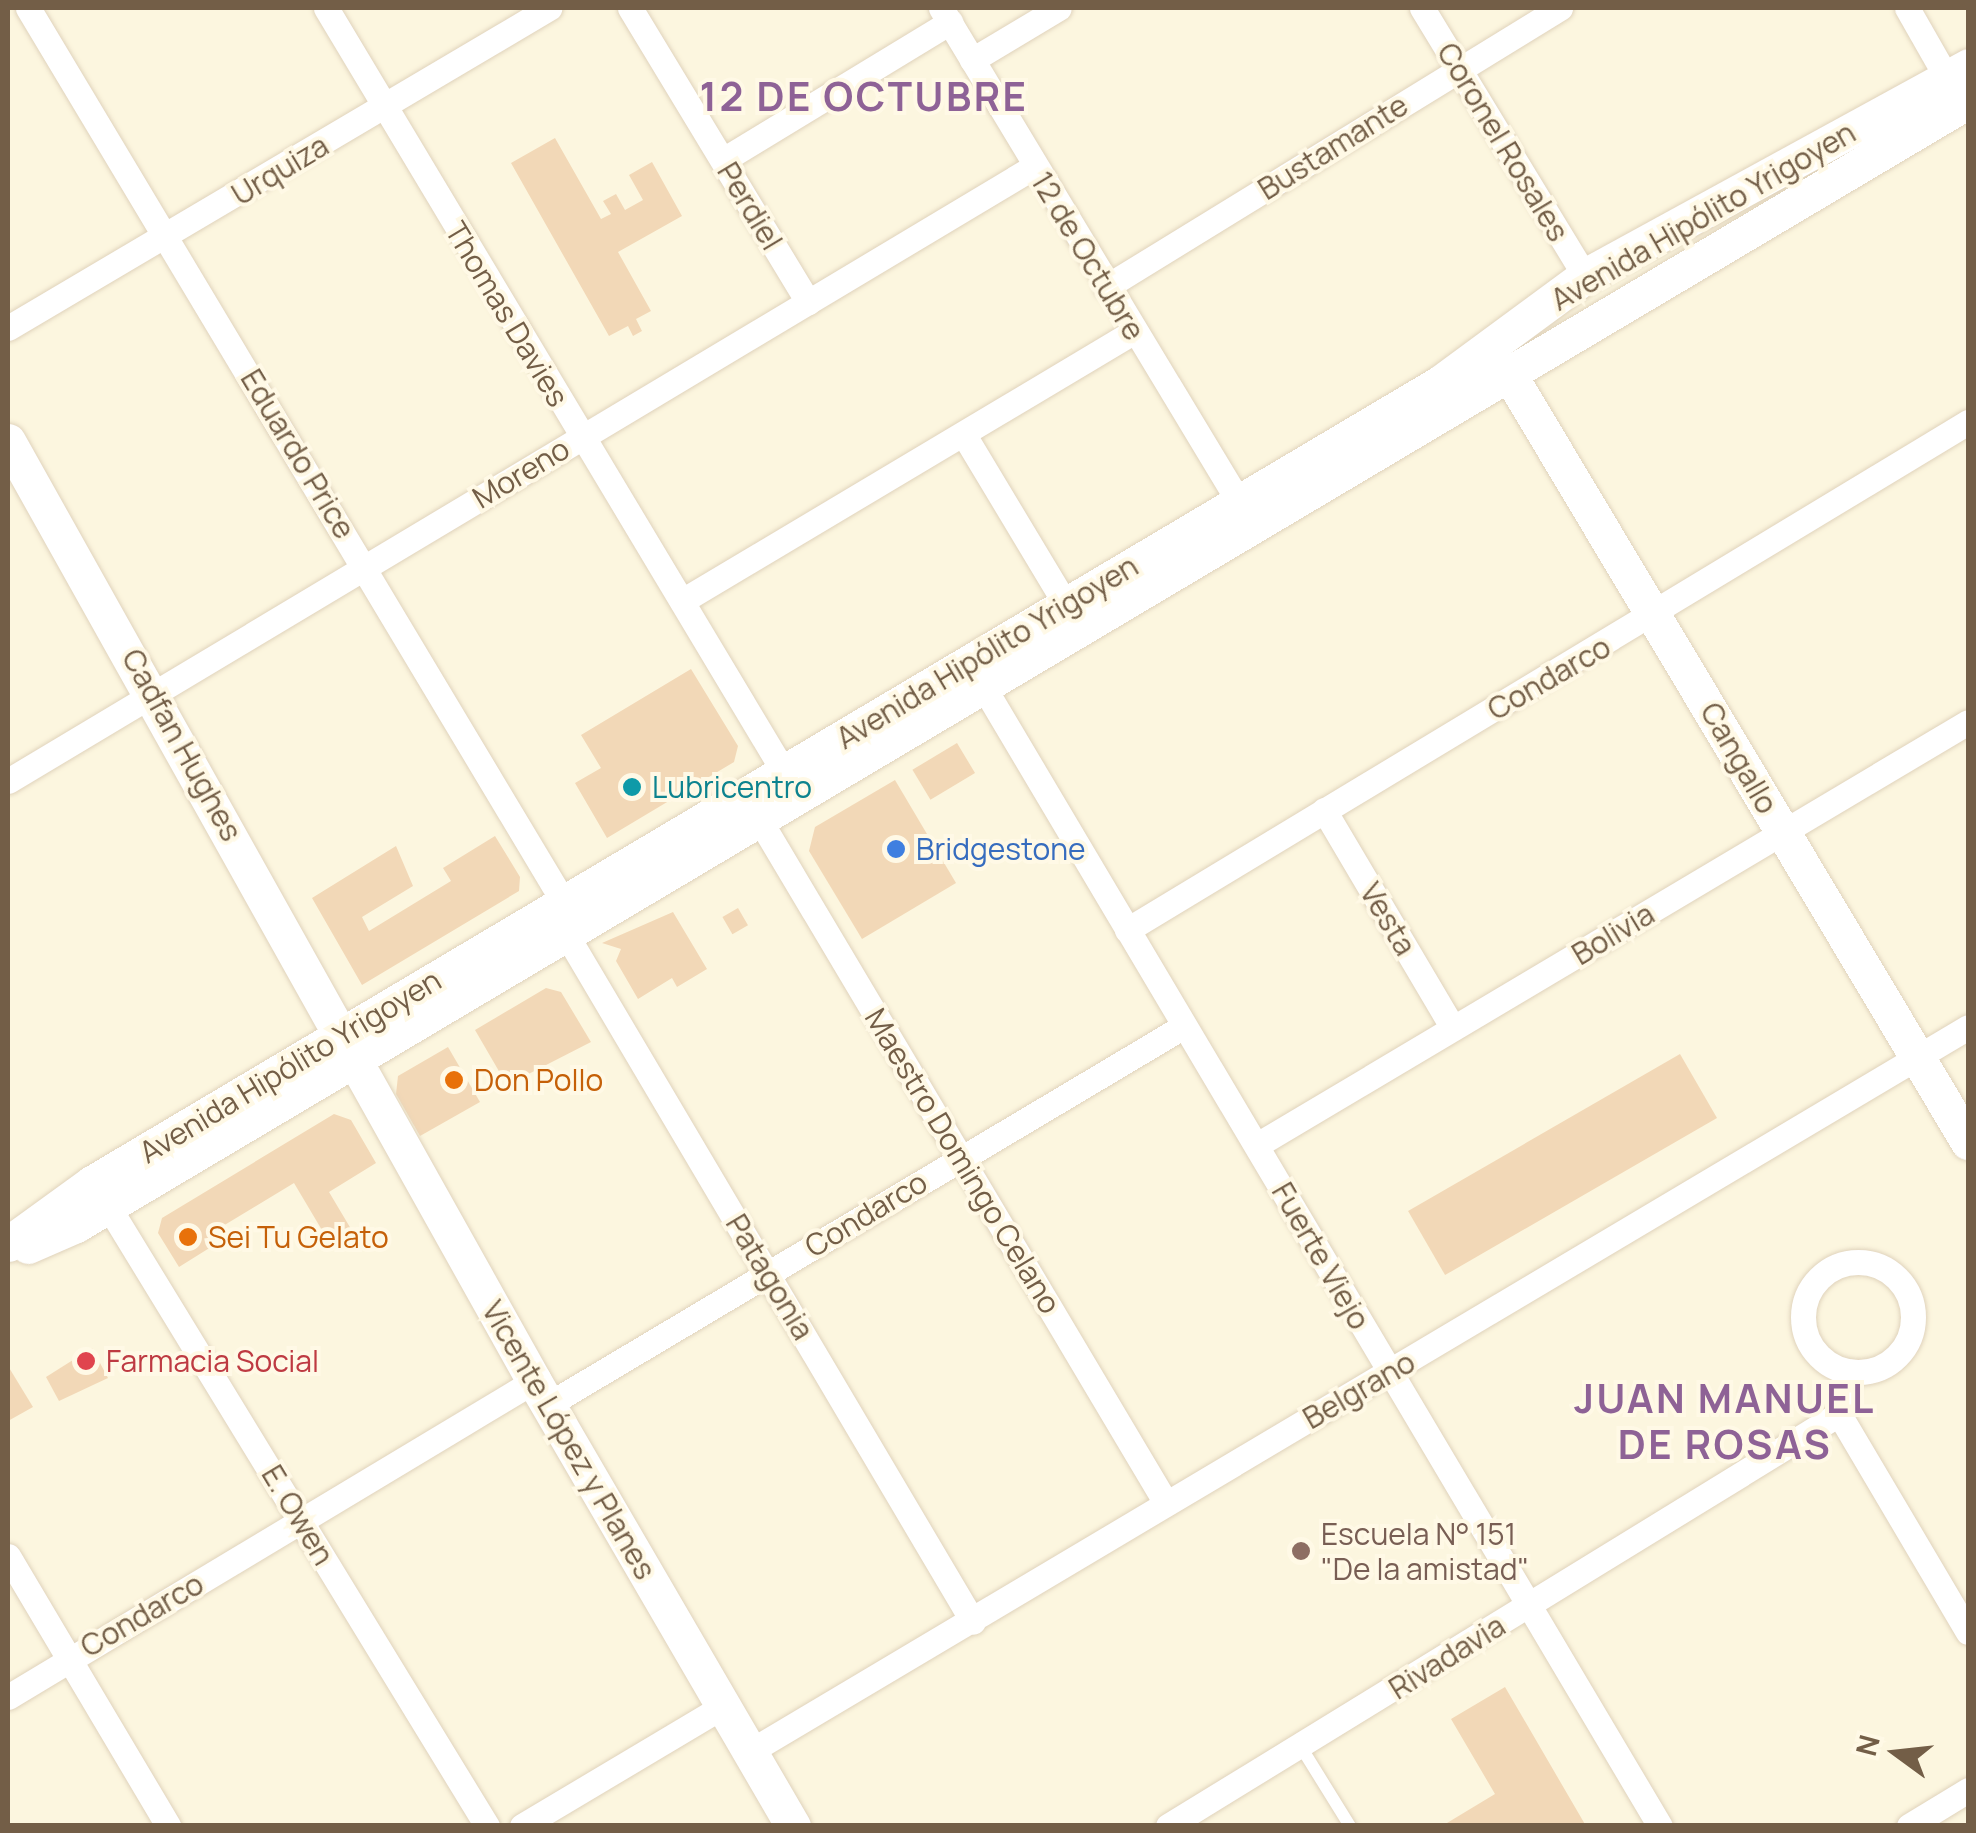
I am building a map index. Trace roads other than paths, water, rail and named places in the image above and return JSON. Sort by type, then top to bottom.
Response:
[{"type":"main road","name":"Avenida Hipólito Yrigoyen","points":[[8,1254],[108,1206],[349,1048],[565,918],[784,772],[1440,384],[1585,276],[1963,92]]},
{"type":"main road","name":"Avenida Hipólito Yrigoyen","points":[[565,918],[759,819],[1643,294],[1963,92]]},
{"type":"main road","points":[[1568,338],[1585,276],[1643,294]]},
{"type":"main road","points":[[1440,384],[1509,374],[1528,318]]},
{"type":"main road","name":"Cangallo","points":[[1509,374],[1968,1142]]},
{"type":"main road","name":"Cadfan Hughes","points":[[8,441],[154,693],[349,1048]]},
{"type":"main road","name":"Avenida Hipólito Yrigoyen","points":[[8,1244],[82,1190],[349,1048]]},
{"type":"main road","name":"Vicente López y Planes","points":[[349,1048],[793,1826]]},
{"type":"street","name":"Eduardo Price","points":[[28,8],[366,566],[565,918]]},
{"type":"street","name":"Thomas Davies","points":[[326,8],[784,772]]},
{"type":"street","name":"Urquiza","points":[[8,328],[549,8]]},
{"type":"street","name":"Perdiel","points":[[630,8],[808,302]]},
{"type":"street","points":[[972,60],[1058,8]]},
{"type":"street","name":"Coronel Rosales","points":[[1422,8],[1585,276]]},
{"type":"street","name":"Bustamante","points":[[1106,287],[1560,8]]},
{"type":"street","points":[[1906,8],[1963,92]]},
{"type":"street","points":[[722,160],[946,14]]},
{"type":"street","name":"12 de Octubre","points":[[946,14],[1133,332],[1239,502]]},
{"type":"street","name":"Moreno","points":[[8,780],[1035,166]]},
{"type":"street","points":[[682,601],[1133,332]]},
{"type":"street","name":"Condarco","points":[[1128,930],[1656,616],[1968,422]]},
{"type":"street","points":[[964,434],[1066,605]]},
{"type":"street","name":"Fuerte Viejo","points":[[983,686],[1660,1826]]},
{"type":"street","name":"Bolivia","points":[[1257,1145],[1968,722]]},
{"type":"street","name":"Vesta","points":[[1324,810],[1453,1028]]},
{"type":"street","name":"Maestro Domingo Celano","points":[[759,819],[1166,1503]]},
{"type":"street","name":"Patagonia","points":[[565,918],[972,1622]]},
{"type":"street","name":"Condarco","points":[[8,1697],[303,1522],[768,1272],[1184,1026]]},
{"type":"street","name":"Belgrano","points":[[750,1752],[1968,1027]]},
{"type":"street","name":"E. Owen","points":[[108,1206],[487,1826]]},
{"type":"street","points":[[1863,1261],[1880,1266],[1906,1289],[1913,1322],[1899,1354],[1869,1371],[1852,1372],[1818,1355],[1802,1320],[1804,1301],[1826,1271],[1863,1261]]},
{"type":"street","points":[[1852,1372],[1839,1414],[1968,1632]]},
{"type":"street","name":"Rivadavia","points":[[1168,1826],[1839,1414]]},
{"type":"street","points":[[8,1556],[168,1826]]},
{"type":"street","points":[[522,1826],[722,1707]]},
{"type":"street","points":[[1909,1826],[1968,1790]]},
{"type":"lane","points":[[1301,1747],[1350,1826]]},
{"type":"place","name":"Lubricentro","points":[[632,787]]},
{"type":"place","name":"Bridgestone","points":[[896,849]]},
{"type":"place","name":"Don Pollo","points":[[454,1080]]},
{"type":"place","name":"Sei Tu Gelato","points":[[188,1237]]},
{"type":"place","name":"Farmacia Social","points":[[86,1361]]},
{"type":"place","name":"Escuela N° 151 \"De la amistad\"","points":[[1301,1551]]},
{"type":"district","name":"12 DE OCTUBRE","points":[[864,96]]},
{"type":"district","name":"JUAN MANUEL DE ROSAS","points":[[1725,1421]]}]
